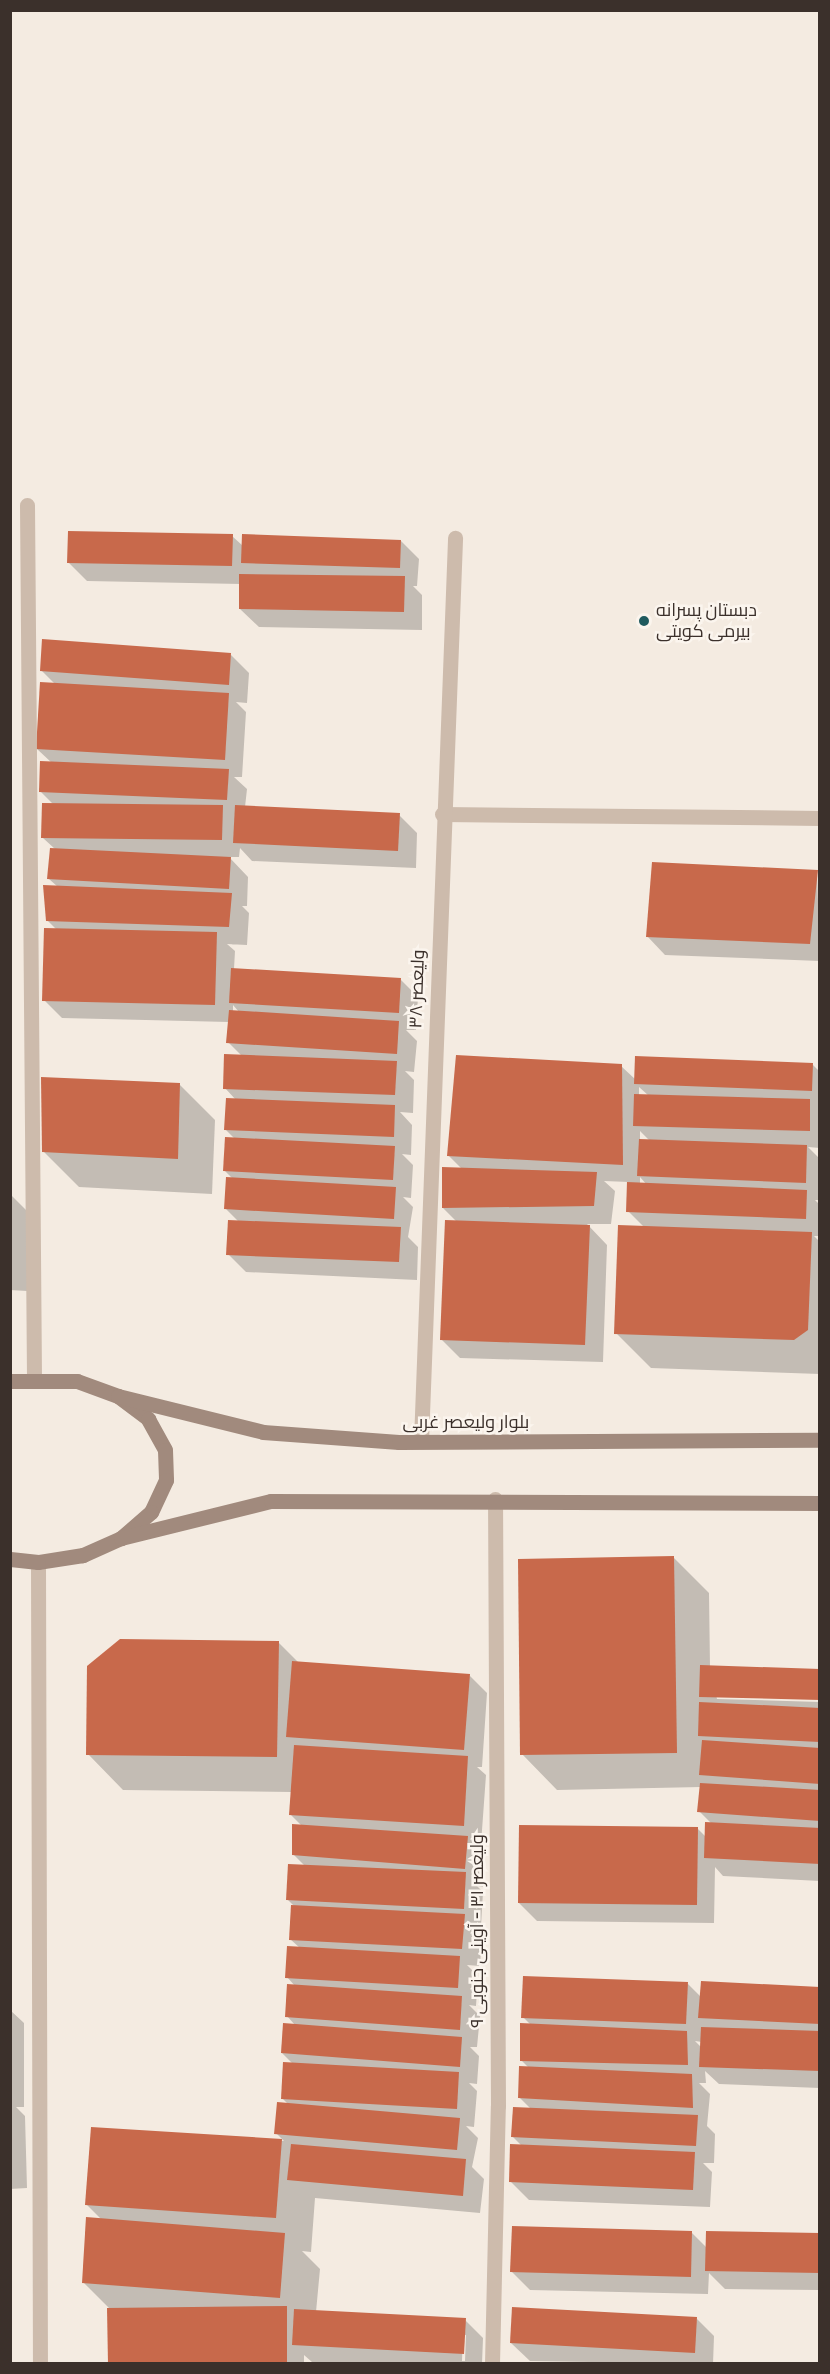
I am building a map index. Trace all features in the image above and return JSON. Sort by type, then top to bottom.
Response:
[{"type":"main road","points":[[10,1381],[34,1378],[77,1381],[117,1396],[148,1419],[165,1450],[166,1480],[151,1512],[121,1538]]},
{"type":"main road","name":"بلوار ولیعصر غربی","points":[[117,1396],[263,1432],[421,1441],[819,1440]]},
{"type":"main road","points":[[10,1559],[38,1562],[83,1555],[121,1538],[271,1501],[495,1499],[819,1503]]},
{"type":"street","points":[[27,505],[34,1378]]},
{"type":"street","name":"ولیعصر ۳۸","points":[[421,1441],[442,814],[455,538]]},
{"type":"street","points":[[442,814],[819,818]]},
{"type":"street","name":"ولیعصر ۳۱ - آوینی جنوبی ۹","points":[[492,2364],[498,2106],[495,1499]]},
{"type":"street","points":[[38,1562],[40,2364]]},
{"type":"building","points":[[68,531],[233,534],[232,566],[67,563]]},
{"type":"building","points":[[242,534],[401,540],[400,568],[241,563]]},
{"type":"building","points":[[239,574],[405,576],[404,612],[239,609]]},
{"type":"building","points":[[42,639],[231,653],[229,685],[40,671]]},
{"type":"building","points":[[40,682],[229,693],[225,760],[36,749]]},
{"type":"building","points":[[40,761],[229,769],[227,800],[39,792]]},
{"type":"building","points":[[42,803],[223,805],[222,840],[41,838]]},
{"type":"building","points":[[235,805],[400,813],[398,851],[233,843]]},
{"type":"building","points":[[50,848],[231,857],[229,889],[47,879]]},
{"type":"building","points":[[652,862],[818,870],[810,944],[646,937]]},
{"type":"building","points":[[43,885],[232,893],[229,927],[46,921]]},
{"type":"building","points":[[44,928],[217,932],[215,1005],[42,1001]]},
{"type":"building","points":[[231,968],[401,978],[399,1013],[229,1003]]},
{"type":"building","points":[[229,1010],[399,1021],[397,1054],[226,1043]]},
{"type":"building","points":[[224,1054],[397,1061],[395,1095],[223,1089]]},
{"type":"building","points":[[456,1055],[622,1064],[623,1165],[447,1156]]},
{"type":"building","points":[[635,1056],[813,1063],[812,1091],[634,1084]]},
{"type":"building","points":[[41,1077],[180,1083],[178,1159],[42,1152]]},
{"type":"building","points":[[634,1094],[810,1099],[810,1131],[633,1126]]},
{"type":"building","points":[[226,1098],[395,1105],[394,1137],[224,1130]]},
{"type":"building","points":[[225,1137],[395,1146],[393,1180],[223,1171]]},
{"type":"building","points":[[639,1139],[807,1145],[806,1183],[637,1176]]},
{"type":"building","points":[[442,1167],[597,1172],[594,1206],[442,1208]]},
{"type":"building","points":[[226,1177],[396,1187],[394,1219],[224,1209]]},
{"type":"building","points":[[627,1182],[807,1190],[806,1219],[626,1212]]},
{"type":"building","points":[[228,1220],[401,1227],[399,1262],[226,1255]]},
{"type":"building","points":[[445,1220],[590,1225],[585,1345],[440,1340]]},
{"type":"building","points":[[618,1225],[812,1232],[808,1330],[794,1340],[614,1334]]},
{"type":"building","points":[[674,1556],[677,1753],[520,1755],[518,1559]]},
{"type":"building","points":[[120,1639],[279,1641],[277,1757],[86,1755],[87,1666]]},
{"type":"building","points":[[292,1661],[470,1674],[464,1750],[286,1737]]},
{"type":"building","points":[[700,1665],[820,1669],[820,1700],[699,1697]]},
{"type":"building","points":[[699,1702],[820,1708],[820,1742],[698,1736]]},
{"type":"building","points":[[702,1740],[820,1748],[820,1784],[699,1775]]},
{"type":"building","points":[[294,1745],[468,1756],[464,1826],[289,1815]]},
{"type":"building","points":[[700,1783],[820,1790],[820,1821],[697,1812]]},
{"type":"building","points":[[705,1822],[820,1828],[820,1864],[704,1858]]},
{"type":"building","points":[[292,1824],[468,1836],[465,1869],[292,1855]]},
{"type":"building","points":[[519,1825],[698,1827],[697,1905],[518,1903]]},
{"type":"building","points":[[288,1864],[466,1872],[464,1909],[286,1900]]},
{"type":"building","points":[[291,1905],[465,1914],[462,1949],[289,1940]]},
{"type":"building","points":[[287,1946],[460,1956],[458,1988],[285,1978]]},
{"type":"building","points":[[523,1976],[688,1982],[686,2024],[521,2018]]},
{"type":"building","points":[[701,1981],[820,1987],[820,2024],[698,2018]]},
{"type":"building","points":[[287,1984],[462,1996],[460,2030],[285,2017]]},
{"type":"building","points":[[283,2023],[462,2037],[460,2067],[281,2053]]},
{"type":"building","points":[[520,2023],[687,2031],[688,2065],[520,2061]]},
{"type":"building","points":[[701,2027],[820,2031],[820,2071],[699,2067]]},
{"type":"building","points":[[283,2062],[459,2072],[457,2109],[281,2099]]},
{"type":"building","points":[[519,2066],[692,2074],[693,2108],[518,2098]]},
{"type":"building","points":[[277,2102],[460,2118],[457,2150],[274,2134]]},
{"type":"building","points":[[513,2107],[698,2115],[696,2146],[511,2137]]},
{"type":"building","points":[[91,2127],[282,2139],[276,2218],[85,2205]]},
{"type":"building","points":[[291,2144],[466,2159],[463,2196],[287,2180]]},
{"type":"building","points":[[510,2144],[695,2152],[693,2190],[509,2182]]},
{"type":"building","points":[[86,2217],[285,2233],[280,2298],[82,2283]]},
{"type":"building","points":[[512,2226],[692,2231],[691,2277],[510,2272]]},
{"type":"building","points":[[706,2231],[820,2233],[820,2273],[705,2271]]},
{"type":"building","points":[[287,2306],[287,2364],[108,2364],[107,2308]]},
{"type":"building","points":[[512,2307],[697,2317],[695,2353],[510,2343]]},
{"type":"building","points":[[294,2309],[466,2318],[464,2354],[292,2345]]},
{"type":"place","name":"دبستان پسرانه بیرمی کویتی","points":[[644,621]]}]
